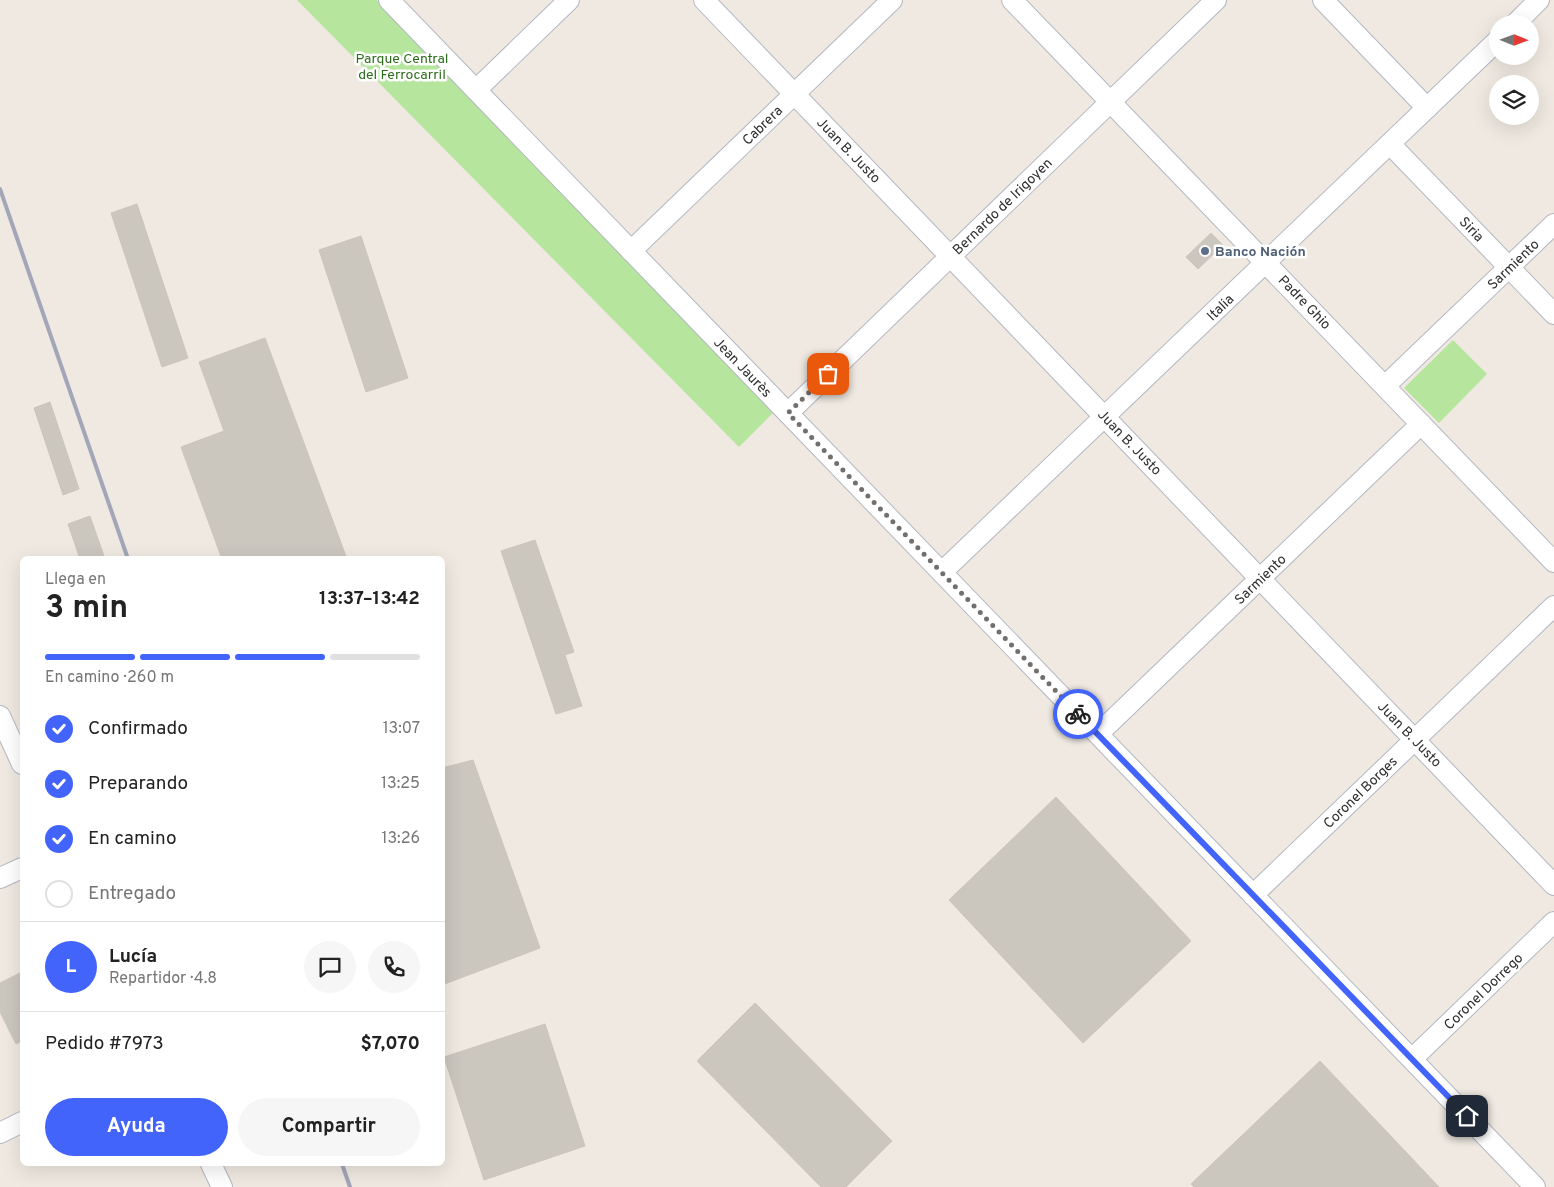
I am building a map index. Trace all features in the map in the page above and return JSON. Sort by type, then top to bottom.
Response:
[{"type":"street","name":"Jean Jaurès","points":[[389,0],[1535,1187]]},
{"type":"street","points":[[476,90],[569,0]]},
{"type":"street","name":"Juan B. Justo","points":[[704,0],[1554,885]]},
{"type":"street","name":"Cabrera","points":[[631,251],[892,0]]},
{"type":"street","name":"Padre Ghio","points":[[1012,0],[1554,562]]},
{"type":"street","name":"Bernardo de Irigoyen","points":[[788,413],[1216,0]]},
{"type":"street","points":[[1323,0],[1427,108]]},
{"type":"street","points":[[1523,15],[1539,0]]},
{"type":"street","name":"Italia","points":[[942,572],[1489,49]]},
{"type":"street","name":"Siria","points":[[1390,144],[1554,314]]},
{"type":"street","name":"Sarmiento","points":[[1386,386],[1554,224]]},
{"type":"street","name":"Sarmiento","points":[[1098,734],[1421,424]]},
{"type":"street","name":"Coronel Borges","points":[[1253,895],[1554,606]]},
{"type":"street","points":[[0,716],[20,760]]},
{"type":"street","points":[[0,878],[20,869]]},
{"type":"street","name":"Coronel Dorrego","points":[[1412,1060],[1554,922]]},
{"type":"street","points":[[0,1132],[20,1123]]},
{"type":"street","points":[[212,1166],[222,1187]]},
{"type":"green space","name":"Parque Central del Ferrocarril","points":[[297,0],[377,0],[773,413],[739,447]]},
{"type":"green space","points":[[1453,340],[1487,374],[1439,423],[1404,388]]},
{"type":"building","points":[[137,204],[188,358],[162,367],[111,213]]},
{"type":"building","name":"Banco Nación","points":[[1211,233],[1223,245],[1198,269],[1186,257]]},
{"type":"building","points":[[361,236],[408,378],[366,392],[319,250]]},
{"type":"building","points":[[265,338],[346,556],[221,556],[181,447],[224,431],[199,362]]},
{"type":"building","points":[[50,402],[79,489],[63,495],[34,408]]},
{"type":"building","points":[[90,516],[104,556],[79,556],[68,524]]},
{"type":"building","points":[[535,540],[574,652],[565,655],[582,706],[556,714],[501,551]]},
{"type":"building","points":[[473,760],[540,948],[445,984],[445,767]]},
{"type":"building","points":[[1056,797],[1191,941],[1083,1043],[949,900]]},
{"type":"building","points":[[20,973],[20,1042],[16,1044],[0,1012],[0,983]]},
{"type":"building","points":[[755,1003],[892,1141],[846,1187],[821,1187],[697,1061]]},
{"type":"building","points":[[545,1024],[585,1146],[484,1180],[445,1057]]},
{"type":"building","points":[[1320,1061],[1439,1187],[1194,1187],[1191,1184]]},
{"type":"railway","points":[[0,189],[127,556]]},
{"type":"railway","points":[[343,1166],[350,1187]]},
{"type":"way so far","points":[[828,374],[788,413],[1078,714]]},
{"type":"place","name":"Banco Nación","points":[[1205,251]]},
{"type":"route","points":[[1078,714],[1467,1116]]}]
